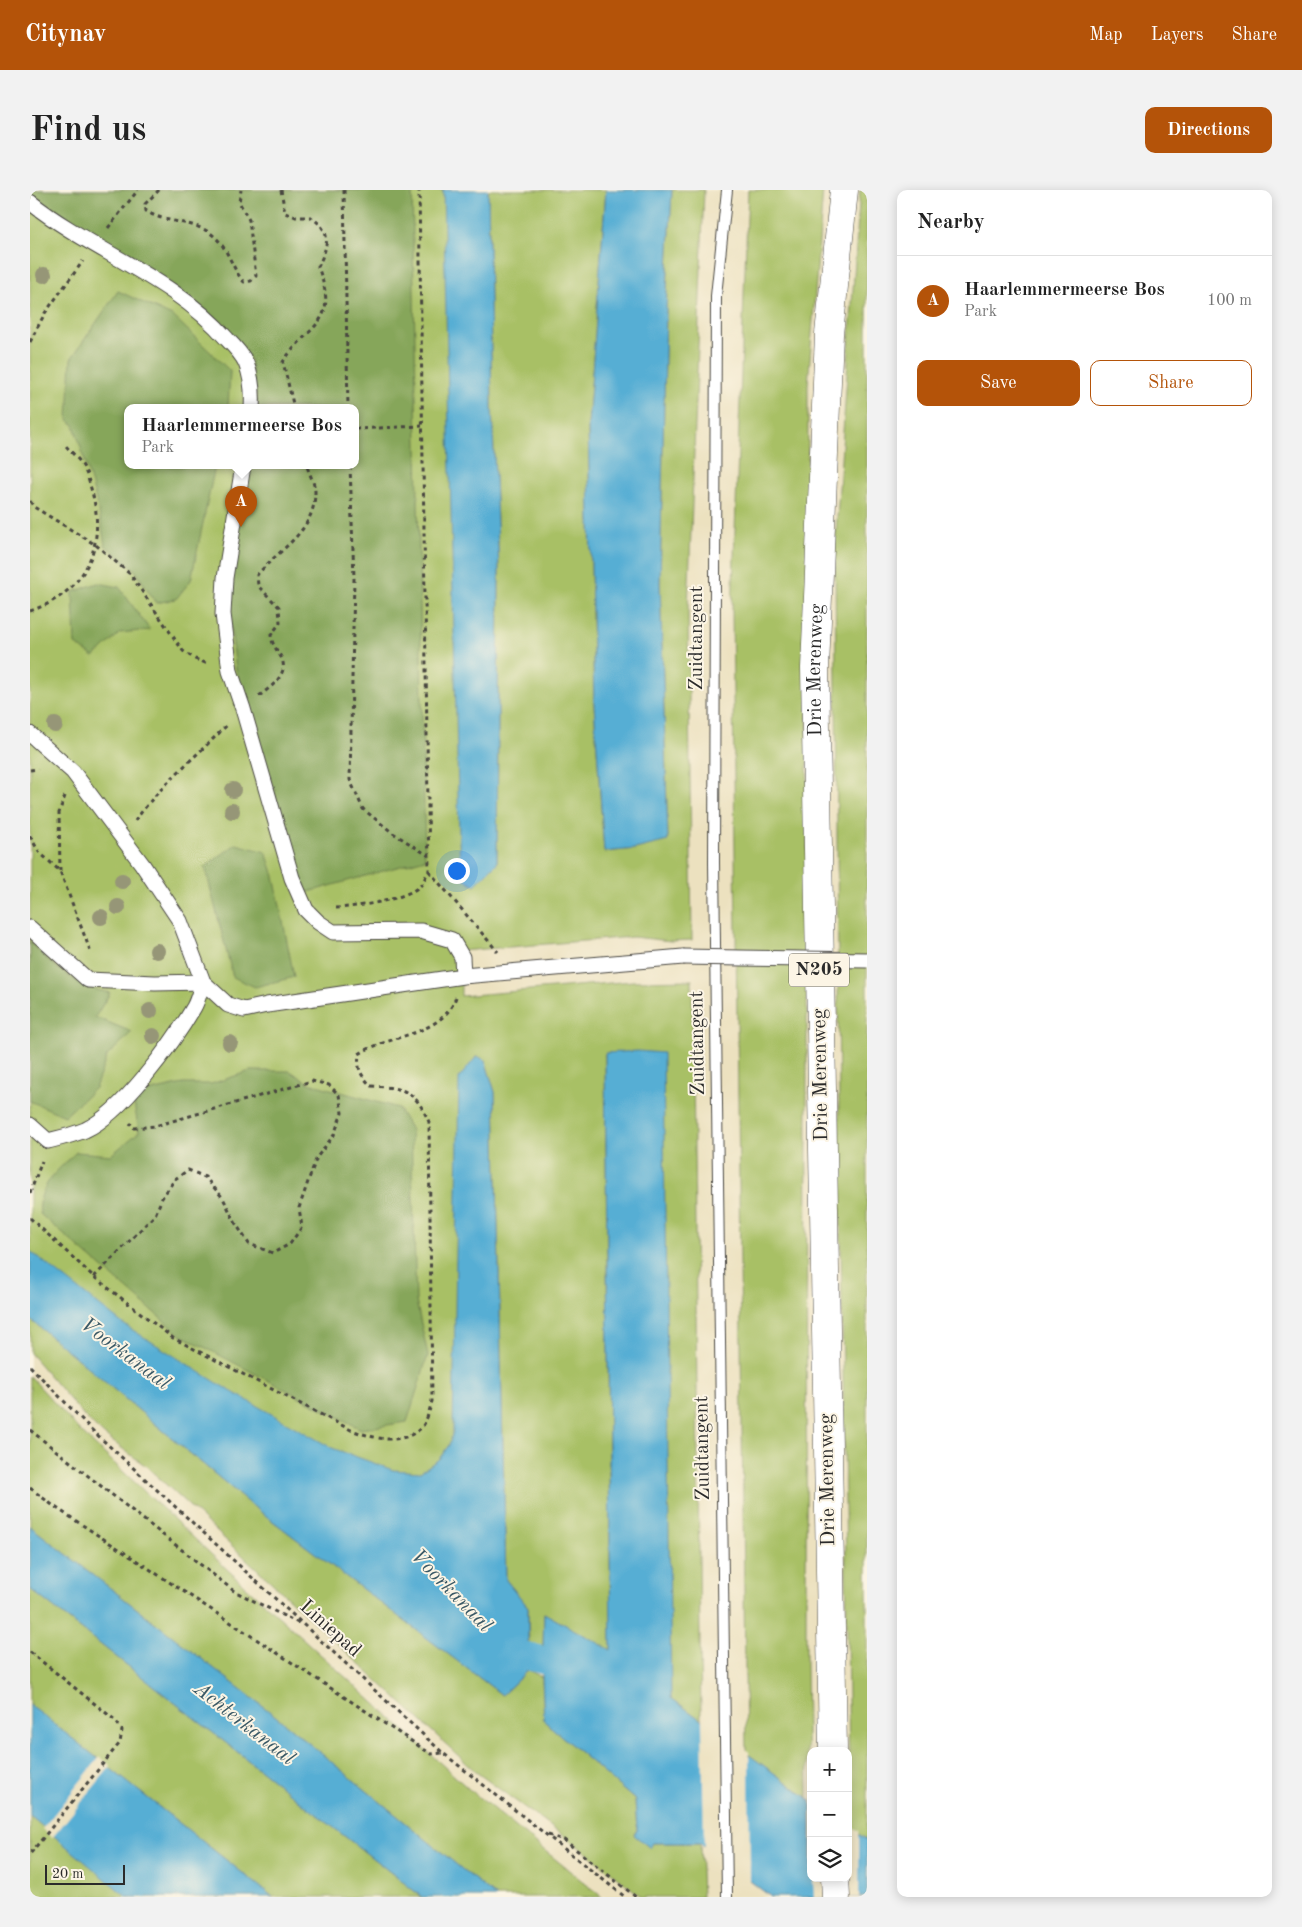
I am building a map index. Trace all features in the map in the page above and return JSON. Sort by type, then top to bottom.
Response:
[{"type":"highway","name":"Drie Merenweg","points":[[833,1747],[815,668],[829,334],[844,190]]},
{"type":"highway","points":[[835,1882],[836,1897]]},
{"type":"street","points":[[30,202],[54,221],[192,304],[219,330],[245,361],[252,378],[252,404]]},
{"type":"street","points":[[242,469],[224,578],[223,614],[230,671],[246,718],[292,878],[306,910],[318,922],[333,932],[420,932],[452,940],[462,957],[463,976]]},
{"type":"street","points":[[30,734],[73,772],[142,864],[180,921],[203,982],[228,1005],[244,1010],[463,976],[683,957],[867,960]]},
{"type":"street","points":[[30,928],[88,980],[203,982]]},
{"type":"street","points":[[30,1125],[48,1141],[86,1130],[112,1112],[177,1032],[195,1005],[203,982]]},
{"type":"lane","name":"Zuidtangent","points":[[726,1895],[714,853],[716,296],[727,190]]},
{"type":"path","points":[[30,342],[45,313],[138,190]]},
{"type":"path","points":[[159,190],[145,204],[146,212],[156,218],[194,225],[214,236],[225,248],[238,276],[244,282],[251,281],[256,276],[249,220],[239,202],[241,190]]},
{"type":"path","points":[[282,190],[285,213],[296,218],[311,216],[322,224],[326,233],[326,249],[318,267],[323,282],[327,307],[316,326],[295,345],[282,362],[293,404]]},
{"type":"path","points":[[344,190],[348,404]]},
{"type":"path","points":[[306,910],[355,907],[410,892],[421,884],[429,871],[419,190]]},
{"type":"path","points":[[359,430],[422,426]]},
{"type":"path","points":[[30,612],[41,608],[63,594],[77,580],[96,545],[98,528],[95,504],[85,470],[66,446]]},
{"type":"path","points":[[350,469],[354,578],[350,780],[363,809],[393,834],[429,856]]},
{"type":"path","points":[[30,501],[34,507],[96,545],[130,574],[184,651],[195,659],[230,671]]},
{"type":"path","points":[[73,772],[59,813],[60,871],[74,904],[88,947],[105,981]]},
{"type":"path","points":[[30,836],[40,852],[60,871]]},
{"type":"path","points":[[429,871],[514,972]]},
{"type":"path","points":[[30,1218],[94,1278],[173,1338],[351,1430],[378,1439],[406,1438],[423,1426],[432,1401],[429,1122],[420,1101],[397,1088],[371,1086],[360,1074],[359,1054],[372,1045],[432,1025],[447,1015],[455,1002],[463,976]]},
{"type":"path","points":[[94,1278],[155,1215],[162,1198],[175,1179],[188,1170],[206,1177],[223,1198],[236,1224],[250,1244],[274,1253],[290,1244],[302,1227],[299,1208],[317,1157],[334,1135],[342,1113],[339,1096],[329,1085],[312,1081],[155,1126],[134,1128],[122,1115],[118,1104]]},
{"type":"path","points":[[30,1193],[48,1141]]},
{"type":"path","name":"Liniepad","points":[[30,1366],[93,1431],[443,1753],[625,1897]]},
{"type":"path","points":[[30,1430],[234,1591],[305,1626]]},
{"type":"path","points":[[30,1488],[55,1507],[431,1754],[443,1753]]},
{"type":"path","points":[[30,1652],[115,1720],[122,1730],[120,1743],[30,1854]]},
{"type":"path","points":[[545,1835],[564,1840],[636,1897]]},
{"type":"green space","points":[[30,190],[443,190],[497,863],[499,570],[492,407],[488,190],[606,190],[588,425],[594,704],[604,852],[635,849],[668,840],[660,583],[666,310],[672,190],[704,190],[688,609],[692,940],[671,941],[633,937],[461,951],[461,996],[633,981],[692,980],[701,1720],[671,1698],[605,1054],[611,1651],[544,1613],[543,1650],[529,1645],[528,1607],[506,1580],[495,1092],[485,1060],[467,1512],[221,1419],[30,1277]]},
{"type":"green space","points":[[30,190],[412,190],[425,859],[305,893],[236,669],[229,615],[230,578],[248,469],[359,469],[359,404],[257,404],[250,358],[30,195]]},
{"type":"green space","points":[[748,190],[823,190],[808,385],[807,1797],[746,1753],[732,610]]},
{"type":"green space","points":[[860,190],[867,190],[867,1840],[852,1829],[852,1747],[849,1747],[839,1114],[835,546]]},
{"type":"green space","points":[[118,291],[174,317],[230,371],[228,404],[124,404],[124,469],[214,469],[191,580],[176,599],[156,603],[135,570],[105,545],[88,469],[74,425],[68,420],[71,359]]},
{"type":"green space","points":[[98,583],[119,587],[150,630],[120,633],[94,657],[75,644],[73,592]]},
{"type":"green space","points":[[236,844],[266,852],[274,876],[294,977],[255,987],[233,977],[205,867]]},
{"type":"green space","points":[[30,942],[66,975],[97,990],[110,993],[95,1017],[132,1032],[107,1056],[95,1088],[65,1116],[30,1101]]},
{"type":"green space","points":[[250,1071],[290,1071],[309,1083],[398,1108],[411,1130],[416,1301],[428,1355],[407,1422],[361,1429],[179,1334],[40,1214],[40,1204],[45,1187],[55,1173],[76,1152],[111,1155],[139,1132],[133,1098],[138,1094],[183,1084],[211,1084]]},
{"type":"green space","points":[[30,1319],[253,1506],[502,1695],[528,1670],[542,1677],[544,1721],[635,1800],[637,1830],[634,1834],[653,1843],[700,1843],[702,1897],[642,1897],[587,1853],[476,1772],[146,1466],[104,1435],[83,1415],[30,1353]]},
{"type":"green space","points":[[30,1376],[80,1431],[245,1586],[470,1790],[602,1897],[496,1897],[278,1718],[30,1526]]},
{"type":"green space","points":[[30,1589],[422,1897],[273,1897],[30,1705]]},
{"type":"green space","points":[[30,1816],[131,1897],[30,1897]]},
{"type":"water","points":[[443,190],[488,190],[492,407],[499,570],[497,863],[475,885],[460,876]]},
{"type":"water","points":[[606,190],[672,190],[666,310],[660,583],[668,841],[635,849],[604,852],[594,704],[588,425]]},
{"type":"water","points":[[638,1051],[663,1053],[671,1698],[807,1797],[807,1882],[852,1882],[852,1830],[867,1840],[867,1897],[771,1897],[700,1843],[653,1843],[650,1848],[634,1835],[637,1830],[635,1800],[544,1721],[542,1677],[544,1613],[611,1650],[605,1053]]},
{"type":"water","points":[[477,1056],[485,1060],[495,1092],[506,1580],[528,1607],[528,1670],[502,1695],[253,1506],[30,1319],[30,1251],[123,1324],[227,1389],[332,1448],[393,1470],[420,1472],[439,1459],[449,1445],[453,1431],[459,1078]]},
{"type":"water","name":"Achterkanaal","points":[[30,1526],[278,1718],[496,1897],[422,1897],[30,1589]]},
{"type":"water","points":[[30,1705],[273,1897],[127,1897],[30,1816]]},
{"type":"pier","points":[[702,1718],[749,1752],[750,1884],[704,1850]]},
{"type":"pier","points":[[100,1757],[111,1766],[52,1838],[42,1829]]},
{"type":"pier","points":[[852,1827],[859,1831],[859,1897],[814,1897],[813,1882],[852,1882]]},
{"type":"waterway","name":"Voorkanaal","points":[[497,1639],[508,1651],[554,1663],[572,1681]]},
{"type":"place","name":"Haarlemmermeerse Bos","points":[[241,527]]}]
